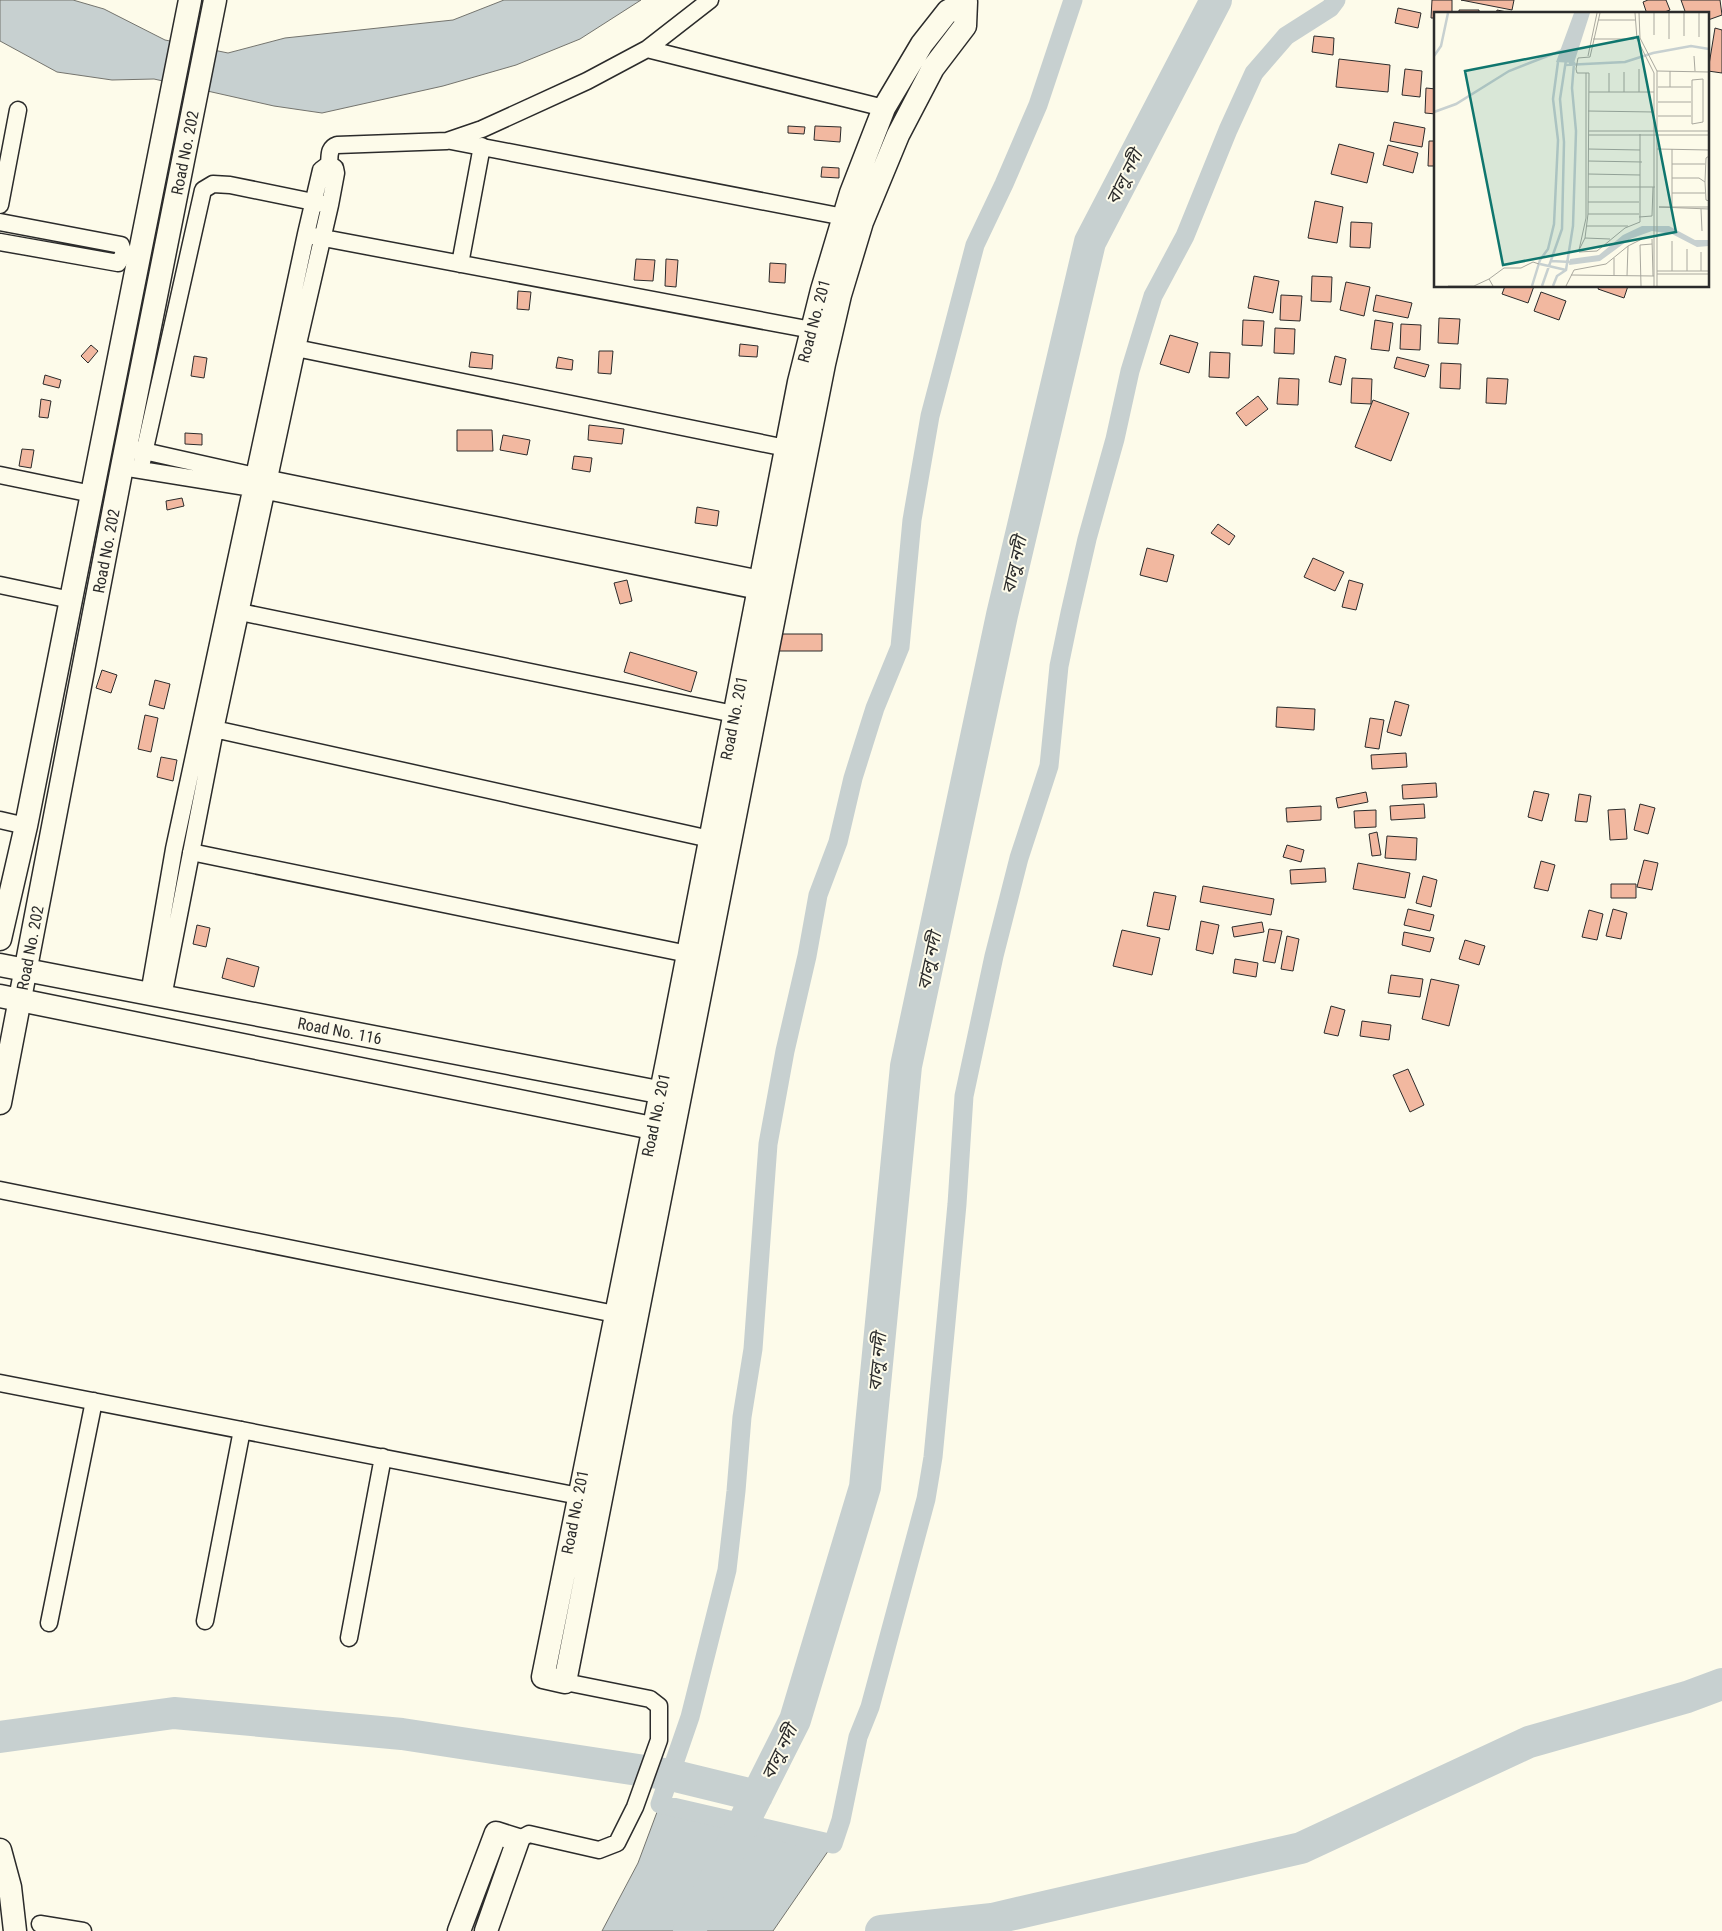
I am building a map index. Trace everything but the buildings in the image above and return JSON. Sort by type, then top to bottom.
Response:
[{"type":"street","points":[[447,141],[482,129],[587,81],[647,49],[710,0]]},
{"type":"street","name":"Road No. 201","points":[[670,1094],[686,1060],[732,828],[769,587],[786,448],[799,382],[812,330],[844,217],[884,108],[922,44],[948,11],[966,1]]},
{"type":"street","name":"Road No. 201","points":[[663,1130],[615,1314],[543,1677],[565,1682],[670,1094],[688,954],[734,714],[769,587],[840,295],[862,222],[898,134],[933,68],[965,26],[966,1]]},
{"type":"street","name":"Road No. 202","points":[[0,939],[26,826],[189,3]]},
{"type":"street","name":"Road No. 202","points":[[0,1102],[10,998],[25,970],[133,459],[189,131],[214,6]]},
{"type":"street","points":[[647,49],[884,108]]},
{"type":"street","points":[[0,205],[18,110]]},
{"type":"street","points":[[156,996],[191,852],[207,728],[290,347],[306,234],[321,170],[329,164],[332,147],[337,145],[447,141],[482,146],[844,217]]},
{"type":"street","points":[[460,264],[482,146]]},
{"type":"street","points":[[290,347],[330,205],[336,173],[335,168],[329,164]]},
{"type":"street","points":[[330,205],[230,186],[213,184],[203,190],[133,459],[261,483],[769,587]]},
{"type":"street","points":[[0,222],[121,245],[124,254],[118,263],[0,242]]},
{"type":"street","points":[[306,234],[812,330]]},
{"type":"street","points":[[290,347],[786,448]]},
{"type":"street","points":[[0,475],[92,494]]},
{"type":"street","points":[[156,996],[174,849],[240,612],[261,483]]},
{"type":"street","points":[[0,585],[71,600]]},
{"type":"street","points":[[240,612],[734,714]]},
{"type":"street","points":[[207,728],[710,839]]},
{"type":"street","points":[[0,820],[26,826]]},
{"type":"street","points":[[191,852],[688,954]]},
{"type":"street","name":"Road No. 116","points":[[0,965],[670,1094]]},
{"type":"street","name":"Road No. 116","points":[[10,998],[663,1130]]},
{"type":"street","points":[[0,1190],[615,1314]]},
{"type":"street","points":[[0,1383],[579,1496]]},
{"type":"street","points":[[49,1623],[94,1401]]},
{"type":"street","points":[[205,1621],[242,1430]]},
{"type":"street","points":[[349,1638],[383,1457]]},
{"type":"street","points":[[486,1931],[518,1840],[529,1834],[599,1850],[618,1842],[635,1807],[659,1740],[659,1706],[650,1699],[565,1682]]},
{"type":"street","points":[[459,1931],[496,1832],[518,1840]]},
{"type":"street","points":[[0,1850],[10,1886],[15,1931]]},
{"type":"street","points":[[40,1924],[83,1931]]},
{"type":"shaded area","points":[[0,0],[73,0],[104,9],[165,40],[228,53],[285,38],[453,20],[504,0],[641,0],[580,39],[516,65],[443,86],[322,113],[274,106],[154,79],[112,80],[57,72],[0,41]]},
{"type":"shaded area","points":[[660,1804],[833,1844],[773,1931],[602,1931],[638,1863]]},
{"type":"waterway","points":[[1073,0],[1038,105],[975,245],[930,416],[912,520],[900,647],[875,708],[853,778],[838,842],[818,895],[807,956],[785,1051],[768,1144],[753,1349],[742,1417],[727,1570],[690,1717],[660,1804],[833,1844],[841,1820],[858,1737],[870,1707],[926,1499],[933,1457],[946,1322],[957,1204],[964,1096],[994,956],[1019,858],[1049,766],[1059,666],[1087,539],[1115,439],[1130,371],[1153,296],[1185,236],[1228,130],[1254,73],[1286,36],[1330,8],[1336,0]]},
{"type":"waterway","name":"বালু নদী","points":[[689,1931],[795,1720],[865,1487],[906,1066],[1002,615],[1090,242],[1216,0]]},
{"type":"waterway","points":[[881,1931],[992,1919],[1301,1848],[1529,1742],[1687,1697],[1722,1684]]},
{"type":"waterway","points":[[0,1737],[174,1713],[402,1734],[671,1775],[757,1796]]}]
